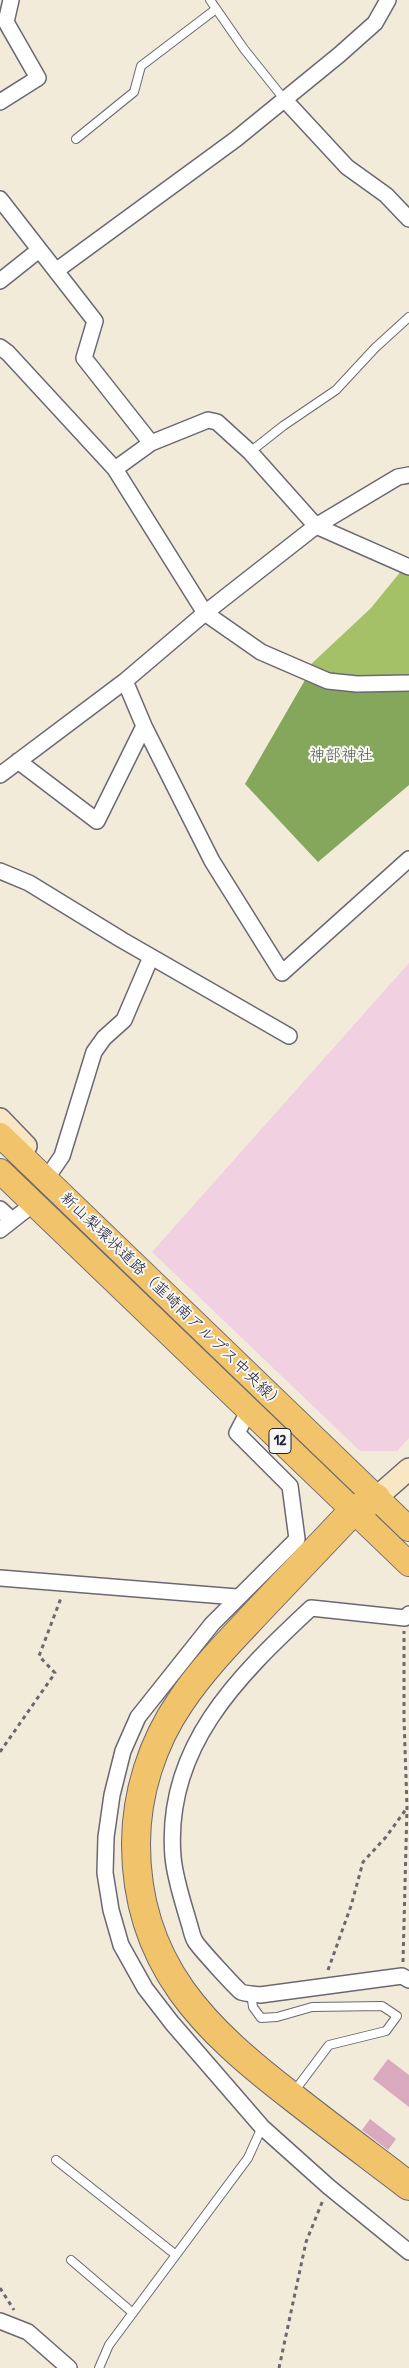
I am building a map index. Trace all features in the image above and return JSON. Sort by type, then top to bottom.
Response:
[{"type":"highway","points":[[364,1510],[207,1665],[160,1737],[140,1794],[136,1823],[138,1887],[160,1956],[177,1986],[200,2017],[232,2048],[409,2165]]},
{"type":"highway","points":[[296,2090],[409,2186]]},
{"type":"main road","name":"新山梨環状道路（韮崎南アルプス中央線）","points":[[0,1135],[213,1340],[364,1510],[409,1564]]},
{"type":"main road","name":"新山梨環状道路（韮崎南アルプス中央線）","points":[[0,1171],[249,1410],[364,1510],[409,1529]]},
{"type":"street","points":[[0,102],[38,78],[6,22],[11,0]]},
{"type":"street","points":[[57,270],[236,138],[284,100],[375,23],[388,0]]},
{"type":"street","points":[[284,100],[347,168],[386,194],[409,219]]},
{"type":"street","points":[[0,199],[95,321],[84,358],[151,443]]},
{"type":"street","points":[[0,281],[39,250]]},
{"type":"street","points":[[0,347],[8,353],[115,469],[205,613],[261,652],[328,681],[357,684],[409,683]]},
{"type":"street","points":[[115,469],[151,443],[208,420],[217,422],[250,452],[316,526],[409,567]]},
{"type":"street","points":[[0,775],[125,682],[205,613],[316,526],[398,478],[409,475]]},
{"type":"street","points":[[125,682],[144,726],[212,861],[282,973],[409,859]]},
{"type":"street","points":[[18,761],[97,821],[144,726]]},
{"type":"street","points":[[0,871],[29,883],[289,1036]]},
{"type":"street","points":[[51,1172],[62,1156],[94,1052],[104,1038],[124,1020],[152,957]]},
{"type":"street","points":[[0,1118],[213,1340]]},
{"type":"street","points":[[0,1184],[20,1214],[152,1317]]},
{"type":"street","points":[[0,1209],[20,1214]]},
{"type":"street","points":[[0,1230],[20,1214]]},
{"type":"street","points":[[249,1410],[237,1432],[290,1486],[297,1539],[237,1597],[207,1631],[138,1717],[123,1751],[112,1795],[106,1837],[105,1873],[111,1910],[121,1945],[145,1988],[262,2128],[328,2187],[409,2252]]},
{"type":"street","points":[[364,1510],[409,1469]]},
{"type":"street","points":[[0,1578],[237,1597]]},
{"type":"street","points":[[406,1978],[322,1986],[260,1995],[242,1992],[195,1941],[182,1900],[173,1858],[173,1827],[183,1769],[199,1734],[223,1702],[274,1643],[311,1608],[407,1616]]},
{"type":"street","points":[[0,2321],[28,2332],[69,2368]]},
{"type":"lane","points":[[210,0],[284,100]]},
{"type":"lane","points":[[76,139],[134,92],[141,66],[216,9]]},
{"type":"lane","points":[[250,452],[336,390],[375,348],[409,317]]},
{"type":"lane","points":[[251,1994],[253,2007],[261,2018],[277,2017],[312,2007],[382,2006],[397,2016],[386,2031],[329,2045],[296,2090]]},
{"type":"lane","points":[[99,2368],[109,2345],[248,2158],[262,2128]]},
{"type":"lane","points":[[56,2160],[176,2255]]},
{"type":"lane","points":[[71,2260],[133,2313]]},
{"type":"path","points":[[0,1752],[55,1673],[39,1656],[67,1584]]},
{"type":"path","points":[[406,1978],[407,1807],[404,1719],[407,1616]]},
{"type":"path","points":[[322,1986],[351,1906],[363,1862],[386,1837],[407,1807]]},
{"type":"path","points":[[279,2368],[306,2242],[328,2187]]},
{"type":"shaded area","points":[[409,963],[409,1438],[397,1451],[360,1451],[152,1252]]},
{"type":"green space","points":[[406,565],[409,567],[409,683],[357,684],[308,667],[371,608]]},
{"type":"green space","name":"神部神社","points":[[305,680],[322,685],[409,691],[409,785],[318,862],[245,784]]},
{"type":"building","points":[[388,2059],[409,2075],[409,2107],[373,2079]]},
{"type":"building","points":[[370,2119],[396,2139],[388,2150],[362,2130]]}]
